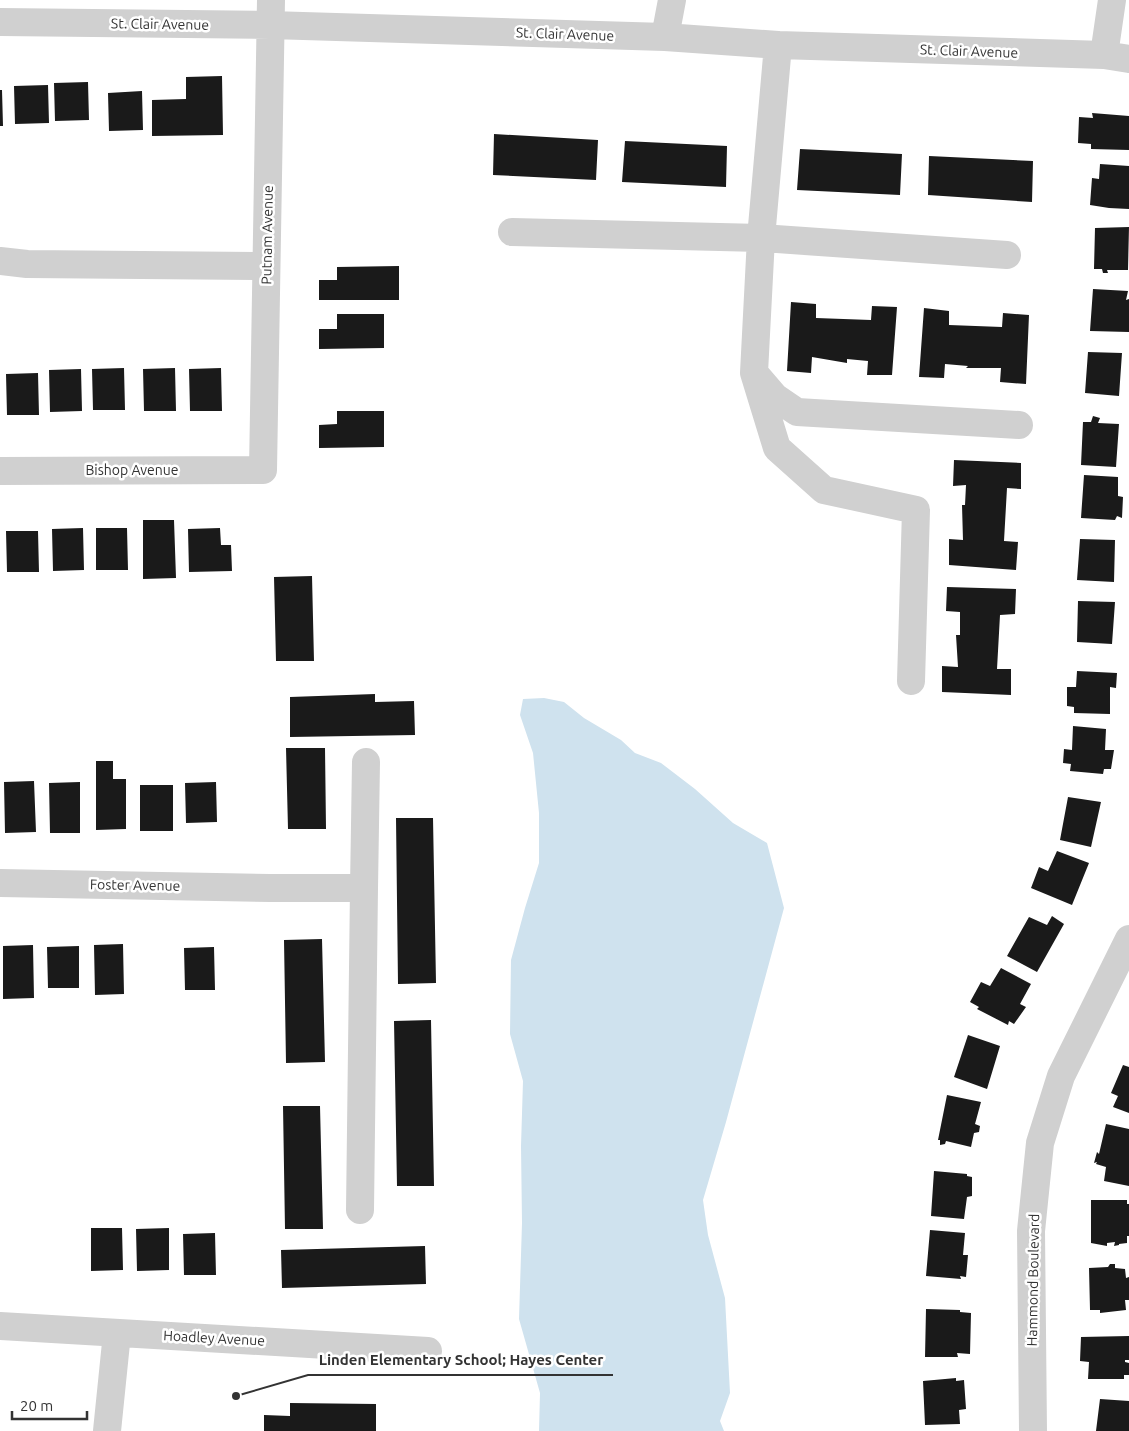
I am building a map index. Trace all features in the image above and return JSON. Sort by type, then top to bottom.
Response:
[{"type":"street","points":[[665,37],[672,0]]},
{"type":"street","points":[[1112,0],[1116,57]]},
{"type":"street","name":"St. Clair Avenue","points":[[0,22],[270,13],[778,45],[1116,57]]},
{"type":"street","name":"Putnam Avenue","points":[[263,470],[270,13]]},
{"type":"street","points":[[778,45],[761,238],[754,373],[778,448],[824,490],[916,510],[911,680]]},
{"type":"street","points":[[512,232],[761,238],[1007,255]]},
{"type":"street","points":[[0,261],[27,264],[266,266]]},
{"type":"street","points":[[754,373],[775,396],[797,412],[1019,425]]},
{"type":"street","name":"Bishop Avenue","points":[[0,471],[263,470]]},
{"type":"street","points":[[360,1210],[366,762]]},
{"type":"street","name":"Foster Avenue","points":[[0,883],[364,888]]},
{"type":"street","name":"Hammond Boulevard","points":[[1032,1431],[1031,1231],[1040,1143],[1061,1076],[1129,938]]},
{"type":"street","name":"Hoadley Avenue","points":[[0,1326],[428,1351]]},
{"type":"street","points":[[107,1431],[118,1333]]},
{"type":"water","points":[[544,698],[564,702],[584,718],[621,740],[635,753],[661,763],[695,789],[733,823],[767,843],[784,908],[703,1200],[708,1235],[725,1298],[730,1393],[720,1421],[724,1431],[539,1431],[540,1393],[519,1319],[523,1081],[510,1034],[511,960],[539,863],[539,813],[533,753],[520,715],[523,699]]},
{"type":"building","points":[[222,76],[223,135],[152,136],[152,100],[186,99],[186,77]]},
{"type":"building","points":[[88,82],[89,120],[55,121],[54,83]]},
{"type":"building","points":[[48,85],[49,123],[15,124],[14,86]]},
{"type":"building","points":[[0,90],[2,90],[3,126],[0,126]]},
{"type":"building","points":[[142,91],[143,130],[109,131],[108,93]]},
{"type":"building","points":[[1092,113],[1129,116],[1129,150],[1091,149],[1091,144],[1078,143],[1079,117],[1093,118]]},
{"type":"building","points":[[494,134],[598,140],[596,180],[493,175]]},
{"type":"building","points":[[625,141],[727,146],[726,187],[622,182]]},
{"type":"building","points":[[800,149],[902,154],[900,195],[797,190]]},
{"type":"building","points":[[929,156],[1033,161],[1032,202],[928,195]]},
{"type":"building","points":[[1100,164],[1129,166],[1129,209],[1090,205],[1092,178],[1099,179]]},
{"type":"building","points":[[1129,227],[1128,270],[1107,270],[1108,273],[1103,273],[1102,269],[1094,269],[1095,228]]},
{"type":"building","points":[[399,266],[399,300],[319,300],[319,280],[337,280],[337,267]]},
{"type":"building","points":[[1093,289],[1128,291],[1126,300],[1129,299],[1129,332],[1090,331]]},
{"type":"building","points":[[791,302],[816,304],[816,318],[871,320],[872,306],[897,307],[892,375],[867,375],[868,361],[847,359],[847,363],[812,357],[811,373],[787,371]]},
{"type":"building","points":[[924,308],[949,311],[949,325],[1002,327],[1003,313],[1029,315],[1026,384],[1000,382],[1001,368],[966,368],[968,366],[945,364],[944,378],[919,377]]},
{"type":"building","points":[[337,314],[384,314],[384,348],[319,349],[319,329],[337,329]]},
{"type":"building","points":[[1088,352],[1122,353],[1119,396],[1085,393]]},
{"type":"building","points":[[124,368],[125,410],[93,410],[92,369]]},
{"type":"building","points":[[175,368],[176,411],[144,411],[143,369]]},
{"type":"building","points":[[221,368],[222,411],[190,411],[189,369]]},
{"type":"building","points":[[81,369],[82,411],[50,412],[49,370]]},
{"type":"building","points":[[38,373],[39,415],[7,415],[6,374]]},
{"type":"building","points":[[337,411],[384,411],[384,447],[319,448],[319,425],[337,424]]},
{"type":"building","points":[[1093,416],[1100,418],[1098,423],[1119,424],[1116,467],[1081,465],[1083,422],[1091,422]]},
{"type":"building","points":[[954,460],[1021,463],[1021,489],[1007,488],[1004,541],[1018,542],[1016,570],[949,565],[949,539],[963,540],[962,505],[965,505],[966,485],[953,486]]},
{"type":"building","points":[[1084,475],[1118,477],[1118,496],[1123,497],[1122,518],[1117,516],[1115,520],[1081,518]]},
{"type":"building","points":[[143,520],[174,520],[176,578],[143,579]]},
{"type":"building","points":[[83,528],[84,570],[53,571],[52,529]]},
{"type":"building","points":[[96,528],[127,528],[128,570],[96,570]]},
{"type":"building","points":[[220,528],[221,545],[231,545],[232,571],[189,572],[188,529]]},
{"type":"building","points":[[6,531],[38,531],[39,572],[7,572]]},
{"type":"building","points":[[1080,539],[1115,540],[1114,582],[1077,580]]},
{"type":"building","points":[[312,576],[314,661],[276,661],[274,577]]},
{"type":"building","points":[[947,587],[1016,589],[1015,614],[1000,615],[997,669],[1011,669],[1011,695],[942,692],[942,666],[958,667],[956,635],[960,635],[960,612],[946,611]]},
{"type":"building","points":[[1078,601],[1115,602],[1112,644],[1077,642]]},
{"type":"building","points":[[1077,671],[1117,673],[1116,688],[1110,687],[1110,714],[1074,713],[1074,707],[1067,706],[1067,687],[1076,687]]},
{"type":"building","points":[[375,694],[375,702],[414,701],[415,735],[290,737],[290,697]]},
{"type":"building","points":[[1073,726],[1106,729],[1105,750],[1114,750],[1111,769],[1104,769],[1103,774],[1070,771],[1071,764],[1063,763],[1064,749],[1072,750]]},
{"type":"building","points":[[286,748],[325,748],[326,829],[288,829]]},
{"type":"building","points":[[96,761],[113,761],[113,779],[126,779],[126,829],[96,830]]},
{"type":"building","points":[[34,781],[36,832],[5,833],[4,782]]},
{"type":"building","points":[[80,782],[80,833],[50,833],[49,783]]},
{"type":"building","points":[[216,782],[217,822],[186,823],[185,783]]},
{"type":"building","points":[[140,785],[173,785],[173,831],[140,831]]},
{"type":"building","points":[[1068,797],[1101,802],[1091,847],[1060,840]]},
{"type":"building","points":[[396,818],[433,818],[436,983],[398,984]]},
{"type":"building","points":[[1057,851],[1089,863],[1072,905],[1031,888],[1039,867],[1048,871]]},
{"type":"building","points":[[1052,916],[1064,924],[1037,972],[1007,956],[1029,917],[1047,925]]},
{"type":"building","points":[[322,939],[325,1062],[286,1063],[284,940]]},
{"type":"building","points":[[123,944],[124,994],[95,995],[94,945]]},
{"type":"building","points":[[33,945],[34,998],[3,999],[3,946]]},
{"type":"building","points":[[79,946],[79,988],[48,988],[47,947]]},
{"type":"building","points":[[214,947],[215,990],[185,990],[184,948]]},
{"type":"building","points":[[1001,968],[1031,984],[1020,1004],[1026,1007],[1014,1024],[1009,1021],[1008,1025],[977,1009],[979,1007],[970,1002],[981,982],[990,986]]},
{"type":"building","points":[[431,1020],[434,1186],[397,1186],[394,1021]]},
{"type":"building","points":[[968,1035],[1000,1046],[987,1089],[954,1077]]},
{"type":"building","points":[[1123,1065],[1129,1067],[1129,1113],[1113,1107],[1118,1096],[1111,1093]]},
{"type":"building","points":[[947,1095],[981,1102],[975,1124],[980,1126],[979,1132],[974,1133],[971,1147],[946,1141],[945,1144],[940,1145],[940,1140],[938,1140]]},
{"type":"building","points":[[283,1106],[320,1106],[323,1229],[285,1229]]},
{"type":"building","points":[[1106,1124],[1129,1129],[1129,1186],[1104,1181],[1106,1167],[1096,1164],[1097,1162],[1094,1163],[1097,1152],[1099,1154]]},
{"type":"building","points":[[934,1171],[967,1174],[967,1176],[972,1177],[972,1196],[967,1197],[964,1219],[931,1216]]},
{"type":"building","points":[[1091,1200],[1127,1200],[1127,1204],[1129,1204],[1129,1236],[1127,1236],[1127,1243],[1114,1246],[1115,1242],[1107,1243],[1107,1246],[1091,1243]]},
{"type":"building","points":[[91,1228],[122,1228],[123,1270],[91,1271]]},
{"type":"building","points":[[169,1228],[169,1270],[137,1271],[136,1229]]},
{"type":"building","points":[[930,1230],[965,1233],[963,1255],[968,1255],[966,1277],[960,1276],[961,1279],[926,1276]]},
{"type":"building","points":[[215,1233],[216,1275],[184,1275],[183,1234]]},
{"type":"building","points":[[425,1246],[426,1284],[282,1288],[281,1250]]},
{"type":"building","points":[[1110,1264],[1115,1264],[1115,1268],[1125,1269],[1126,1278],[1129,1277],[1129,1300],[1125,1300],[1126,1310],[1100,1313],[1100,1310],[1090,1310],[1089,1268],[1108,1267]]},
{"type":"building","points":[[926,1309],[960,1310],[960,1312],[971,1313],[970,1354],[957,1353],[958,1357],[925,1357]]},
{"type":"building","points":[[1129,1336],[1129,1360],[1125,1360],[1125,1362],[1129,1363],[1129,1375],[1124,1375],[1124,1379],[1088,1379],[1089,1362],[1080,1361],[1081,1337]]},
{"type":"building","points":[[956,1378],[956,1381],[964,1380],[966,1409],[959,1410],[960,1424],[925,1425],[923,1381]]},
{"type":"building","points":[[1100,1399],[1129,1401],[1129,1431],[1096,1431]]},
{"type":"building","points":[[290,1403],[376,1404],[376,1431],[264,1431],[264,1415],[290,1416]]},
{"type":"place","name":"Linden Elementary School; Hayes Center","points":[[236,1396]]}]
